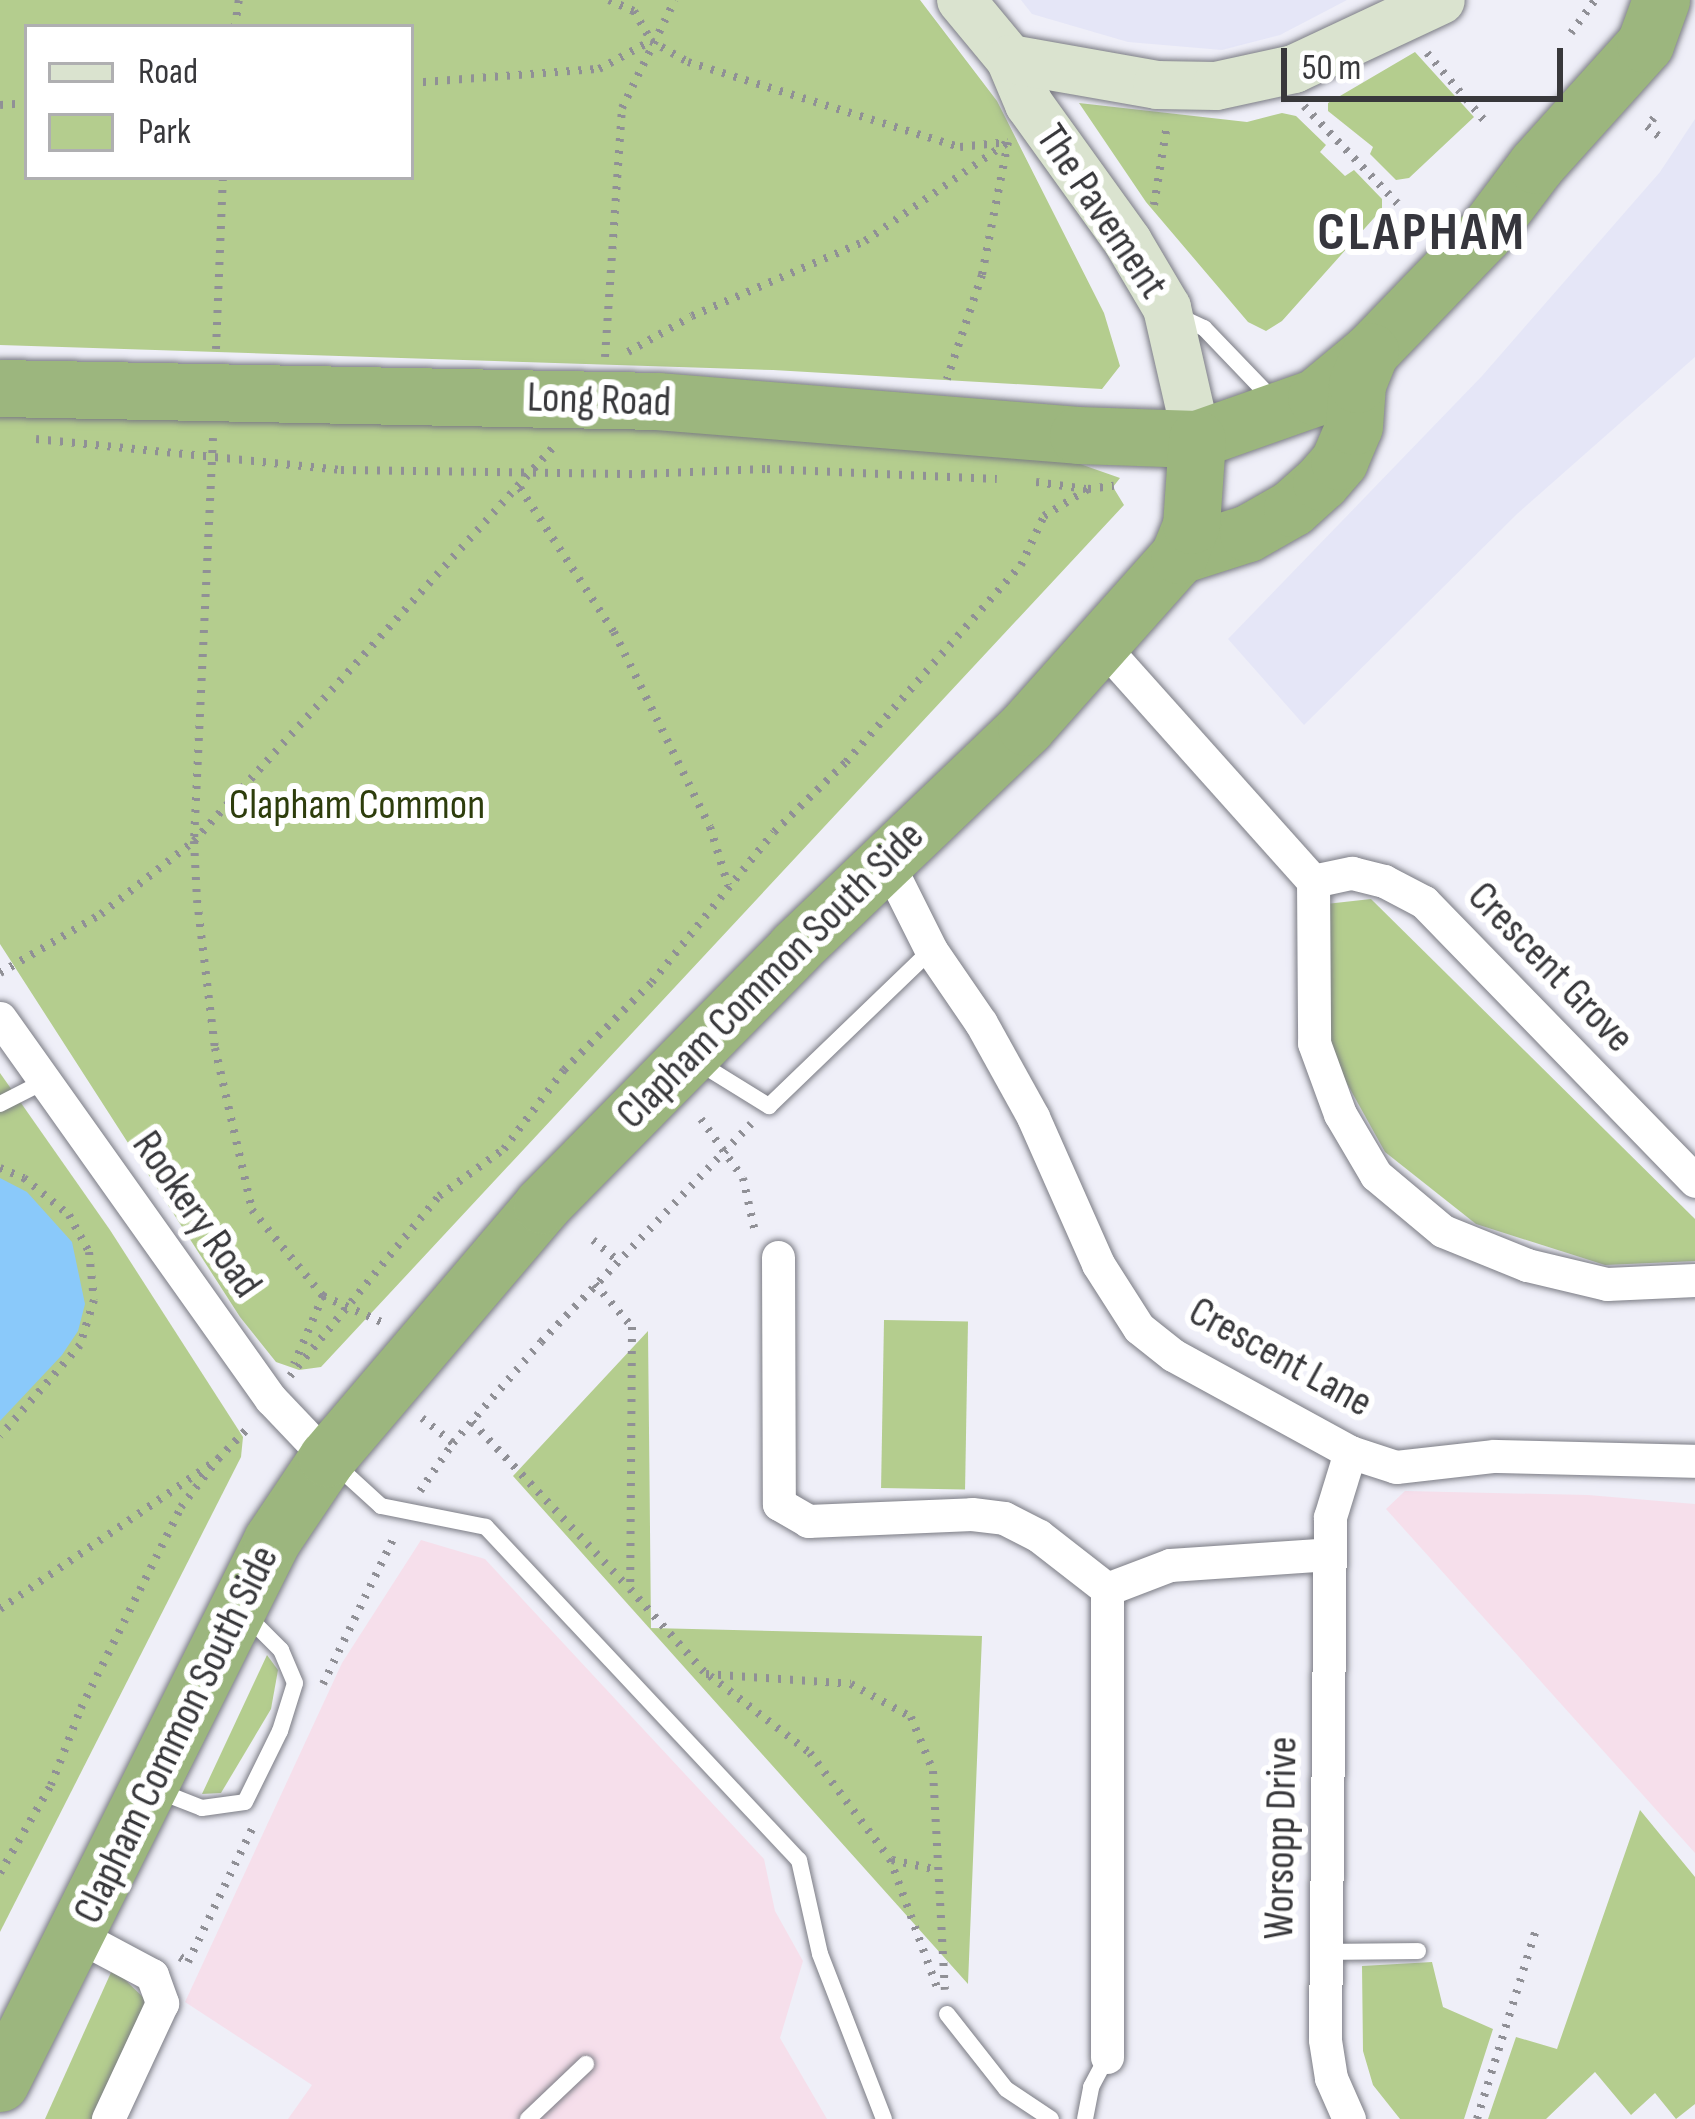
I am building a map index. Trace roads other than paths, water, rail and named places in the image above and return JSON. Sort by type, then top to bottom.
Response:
[{"type":"highway","points":[[1196,439],[1316,397],[1370,352],[1486,232],[1536,165],[1667,22]]},
{"type":"highway","points":[[1179,554],[1247,532],[1292,508],[1321,482],[1339,461],[1354,427],[1357,384],[1370,352]]},
{"type":"highway","name":"Long Road","points":[[12,413],[657,401],[1078,435],[1196,439]]},
{"type":"highway","name":"Clapham Common South Side","points":[[0,2083],[272,1540],[327,1458],[542,1205],[688,1055],[1026,727],[1179,554],[1191,525],[1196,439]]},
{"type":"main road","name":"The Pavement","points":[[961,0],[1010,59],[1029,104],[1128,242],[1167,308],[1196,439]]},
{"type":"main road","name":"The Pavement","points":[[1010,59],[1156,85],[1216,86],[1294,69],[1427,19]]},
{"type":"street","points":[[1101,644],[1312,881],[1314,1043],[1340,1114],[1376,1174],[1443,1231],[1527,1265],[1606,1284],[1695,1280]]},
{"type":"street","name":"Crescent Lane","points":[[886,860],[931,950],[1005,1065],[1052,1154],[1098,1264],[1139,1328],[1173,1355],[1350,1452],[1396,1467],[1494,1456],[1695,1461]]},
{"type":"street","name":"Crescent Grove","points":[[1312,881],[1352,873],[1384,881],[1424,902],[1695,1181]]},
{"type":"street","name":"Rookery Road","points":[[0,1018],[271,1399],[327,1458]]},
{"type":"street","points":[[778,1257],[779,1504],[808,1521],[972,1514],[1004,1519],[1039,1536],[1107,1589]]},
{"type":"street","name":"Worsopp Drive","points":[[1349,2119],[1331,2078],[1325,2039],[1330,1554],[1334,1491],[1350,1452]]},
{"type":"street","points":[[1107,1589],[1170,1565],[1330,1554]]},
{"type":"street","points":[[1107,1589],[1107,2057]]},
{"type":"street","points":[[77,1935],[152,1976],[162,2003],[108,2119]]},
{"type":"lane","points":[[1167,308],[1204,328],[1283,410]]},
{"type":"lane","points":[[688,1055],[769,1106],[931,950]]},
{"type":"lane","points":[[0,1104],[46,1080]]},
{"type":"lane","points":[[327,1458],[381,1506],[486,1527],[799,1860],[820,1954],[884,2119]]},
{"type":"lane","points":[[146,1785],[202,1808],[245,1802],[280,1731],[295,1683],[281,1650],[238,1609]]},
{"type":"lane","points":[[1326,1952],[1418,1951]]},
{"type":"lane","points":[[947,2014],[1006,2089],[1051,2119]]},
{"type":"lane","points":[[1084,2119],[1091,2087],[1107,2057]]},
{"type":"lane","points":[[528,2119],[586,2064]]},
{"type":"water","points":[[0,1178],[27,1192],[72,1242],[85,1304],[78,1331],[62,1355],[0,1421]]},
{"type":"district","name":"CLAPHAM","points":[[1422,233]]},
{"type":"park label","name":"Clapham Common","points":[[357,806]]}]
